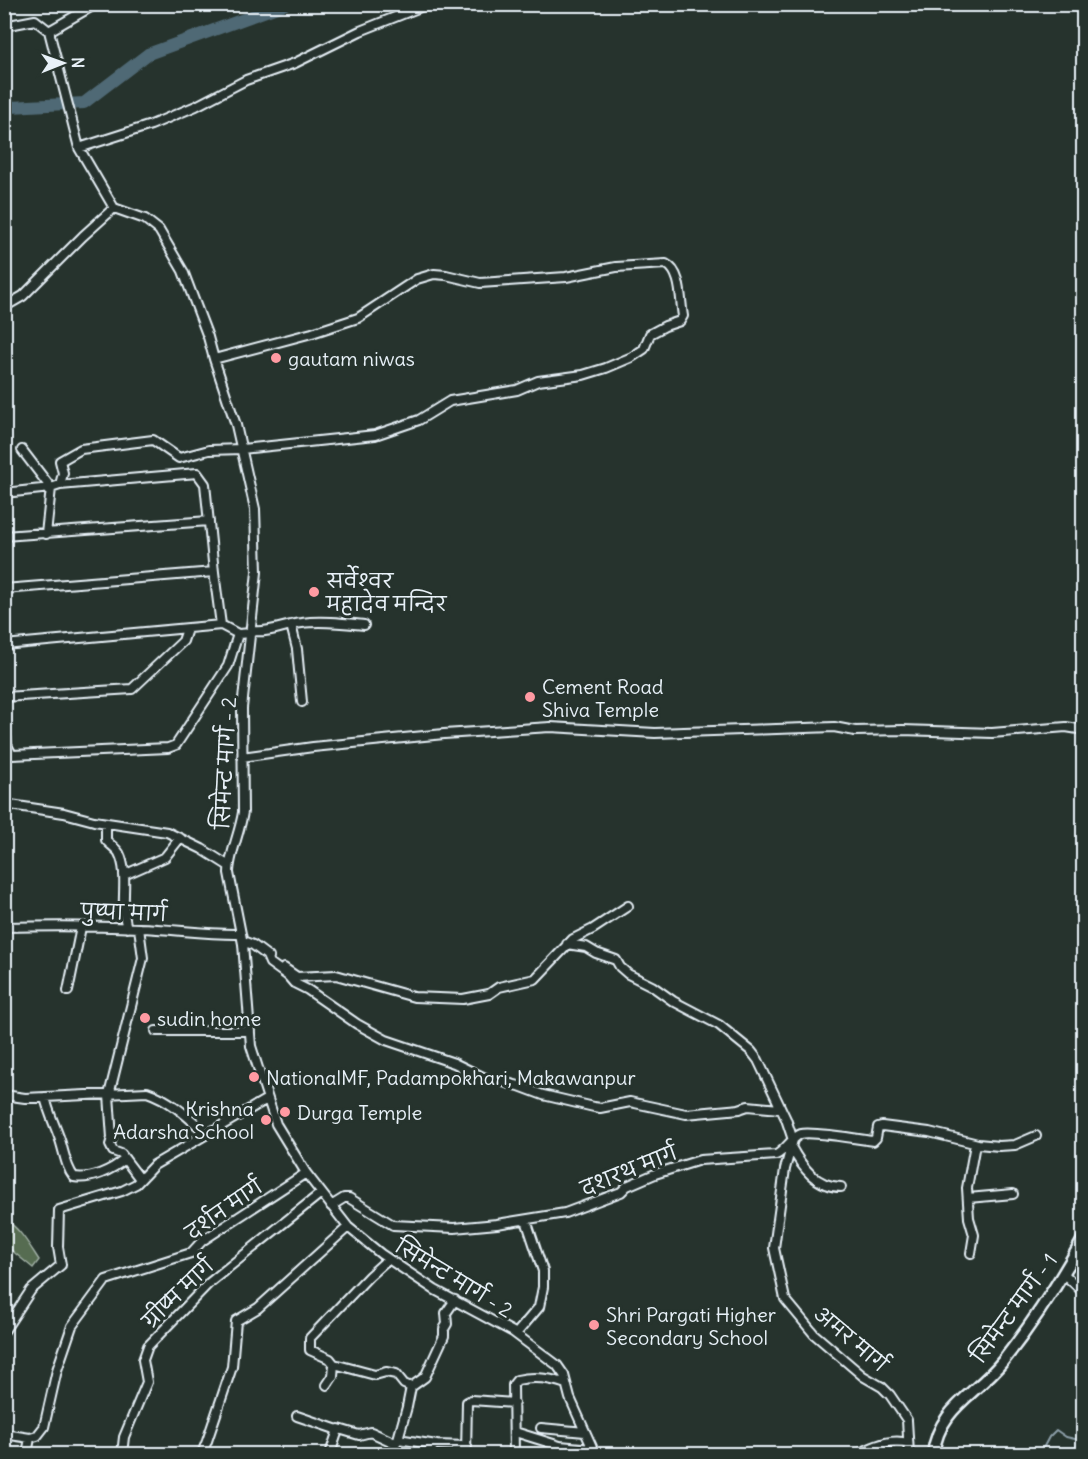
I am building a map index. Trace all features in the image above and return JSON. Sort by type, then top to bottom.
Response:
[{"type":"street","points":[[49,31],[96,4]]},
{"type":"street","points":[[79,148],[151,125],[196,106],[246,80],[295,63],[360,31],[428,4]]},
{"type":"street","points":[[4,26],[35,20],[49,31],[79,148],[114,208],[23,296],[4,307]]},
{"type":"street","name":"सिमेन्ट मार्ग - 2","points":[[114,208],[145,219],[159,230],[183,272],[208,337],[236,425],[255,509],[257,572],[242,708],[241,830],[229,866],[242,938],[250,1046],[276,1124],[306,1173],[348,1227],[388,1259],[435,1290],[516,1334],[557,1365],[564,1375],[570,1398],[592,1452]]},
{"type":"street","points":[[60,485],[63,477],[60,461],[81,449],[153,440],[179,458],[208,450],[242,449],[375,435],[419,420],[450,401],[517,390],[538,381],[583,375],[606,368],[644,349],[651,334],[680,321],[683,316],[676,274],[672,267],[666,264],[616,267],[566,277],[480,283],[434,274],[417,279],[358,318],[312,333],[214,359]]},
{"type":"street","points":[[22,450],[51,488],[46,534]]},
{"type":"street","points":[[4,493],[60,485],[197,473],[205,484],[221,625]]},
{"type":"street","points":[[4,536],[209,521]]},
{"type":"street","points":[[4,589],[214,572]]},
{"type":"street","points":[[4,645],[221,625],[238,634],[264,632],[304,622],[364,625]]},
{"type":"street","points":[[291,626],[297,649],[302,702]]},
{"type":"street","points":[[4,697],[132,689],[183,641],[187,629]]},
{"type":"street","points":[[4,716],[7,745],[12,755],[168,748],[176,745],[228,666],[238,634]]},
{"type":"street","points":[[242,757],[444,734],[550,727],[655,734],[834,727],[855,731],[992,733],[1066,727],[1083,730]]},
{"type":"street","points":[[4,804],[167,832],[180,837],[229,866]]},
{"type":"street","points":[[106,823],[106,840],[119,852],[124,875],[123,905],[127,928]]},
{"type":"street","points":[[124,875],[165,857],[180,837]]},
{"type":"street","points":[[242,938],[297,977],[336,975],[414,997],[463,999],[489,993],[499,987],[535,979],[573,939],[628,906]]},
{"type":"street","name":"पुष्पा मार्ग","points":[[4,927],[182,930],[242,938]]},
{"type":"street","points":[[68,991],[81,927]]},
{"type":"street","points":[[138,928],[143,958],[109,1095],[112,1138],[110,1145],[113,1151],[121,1154],[140,1179]]},
{"type":"street","points":[[567,944],[586,946],[596,953],[616,960],[628,974],[712,1021],[732,1035],[758,1060],[780,1109],[792,1144],[814,1179],[834,1187],[841,1187]]},
{"type":"street","points":[[267,956],[270,963],[294,983],[376,1035],[419,1053],[454,1063],[483,1077],[543,1095],[600,1108],[630,1102],[681,1114],[739,1109],[748,1106],[780,1109]]},
{"type":"street","points":[[156,1031],[250,1031]]},
{"type":"street","points":[[4,1095],[25,1098],[147,1092],[161,1096],[172,1103],[207,1134]]},
{"type":"street","points":[[45,1097],[69,1171],[74,1177],[91,1178],[125,1159]]},
{"type":"street","points":[[4,1331],[8,1318],[31,1290],[61,1265],[58,1247],[59,1210],[122,1191],[140,1179],[154,1165],[267,1099]]},
{"type":"street","name":"दशरथ मार्ग","points":[[332,1206],[344,1198],[349,1198],[393,1225],[454,1228],[524,1221],[565,1213],[621,1192],[627,1186],[655,1174],[700,1160],[776,1155],[786,1150],[803,1134],[873,1141],[876,1138],[878,1127],[882,1125],[929,1132],[975,1144],[999,1146],[1015,1144],[1036,1136]]},
{"type":"street","name":"अमर मार्ग","points":[[792,1144],[785,1169],[774,1248],[785,1299],[814,1334],[890,1395],[907,1420],[909,1455]]},
{"type":"street","points":[[971,1253],[974,1234],[969,1218],[967,1188],[975,1144]]},
{"type":"street","name":"दर्शन मार्ग","points":[[27,1455],[30,1438],[37,1437],[44,1427],[57,1370],[72,1326],[106,1280],[191,1253],[202,1241],[306,1173]]},
{"type":"street","name":"ग्रीष्म मार्ग","points":[[122,1455],[124,1437],[147,1382],[143,1360],[148,1346],[208,1283],[321,1193]]},
{"type":"street","points":[[968,1198],[1013,1194]]},
{"type":"street","points":[[516,1334],[539,1308],[543,1287],[543,1271],[527,1223],[524,1221]]},
{"type":"street","points":[[199,1455],[207,1441],[232,1367],[236,1321],[258,1308],[348,1227]]},
{"type":"street","name":"सिमेन्ट मार्ग - 1","points":[[933,1455],[942,1422],[1002,1363],[1064,1274],[1083,1238]]},
{"type":"street","points":[[388,1259],[310,1338],[310,1350],[330,1359],[334,1364],[375,1375],[386,1372],[396,1374],[404,1384],[411,1387]]},
{"type":"street","points":[[1064,1274],[1083,1293]]},
{"type":"street","points":[[390,1455],[397,1441],[411,1387],[424,1377],[444,1336],[447,1323],[446,1313],[455,1300]]},
{"type":"street","points":[[327,1385],[333,1376],[334,1364]]},
{"type":"street","points":[[514,1455],[513,1385],[517,1380],[530,1377],[566,1384]]},
{"type":"street","points":[[466,1455],[467,1402],[514,1403]]},
{"type":"street","points":[[297,1416],[335,1429],[336,1432]]},
{"type":"street","points":[[541,1428],[585,1432]]},
{"type":"street","points":[[330,1455],[336,1432],[339,1429],[359,1435],[371,1432],[397,1441],[467,1446]]},
{"type":"street","points":[[515,1432],[560,1446],[592,1452]]},
{"type":"street","points":[[4,1434],[30,1438]]},
{"type":"street","points":[[857,1455],[897,1440],[908,1443]]},
{"type":"street","points":[[426,1455],[435,1445]]},
{"type":"green space","points":[[4,1219],[19,1232],[39,1260],[33,1268],[5,1245]]},
{"type":"waterway","points":[[4,109],[84,103],[148,54],[285,4]]},
{"type":"waterway","points":[[1040,1454],[1049,1437],[1056,1430],[1066,1437],[1084,1441]]},
{"type":"place","name":"gautam niwas","points":[[276,358]]},
{"type":"place","name":"सर्वेश्वर महादेव मन्दिर","points":[[314,592]]},
{"type":"place","name":"Cement Road Shiva Temple","points":[[530,697]]},
{"type":"place","name":"sudin home","points":[[145,1018]]},
{"type":"place","name":"NationalMF, Padampokhari, Makawanpur","points":[[254,1077]]},
{"type":"place","name":"Durga Temple","points":[[285,1112]]},
{"type":"place","name":"Krishna Adarsha School","points":[[266,1120]]},
{"type":"place","name":"Shri Pargati Higher Secondary School","points":[[594,1325]]}]
